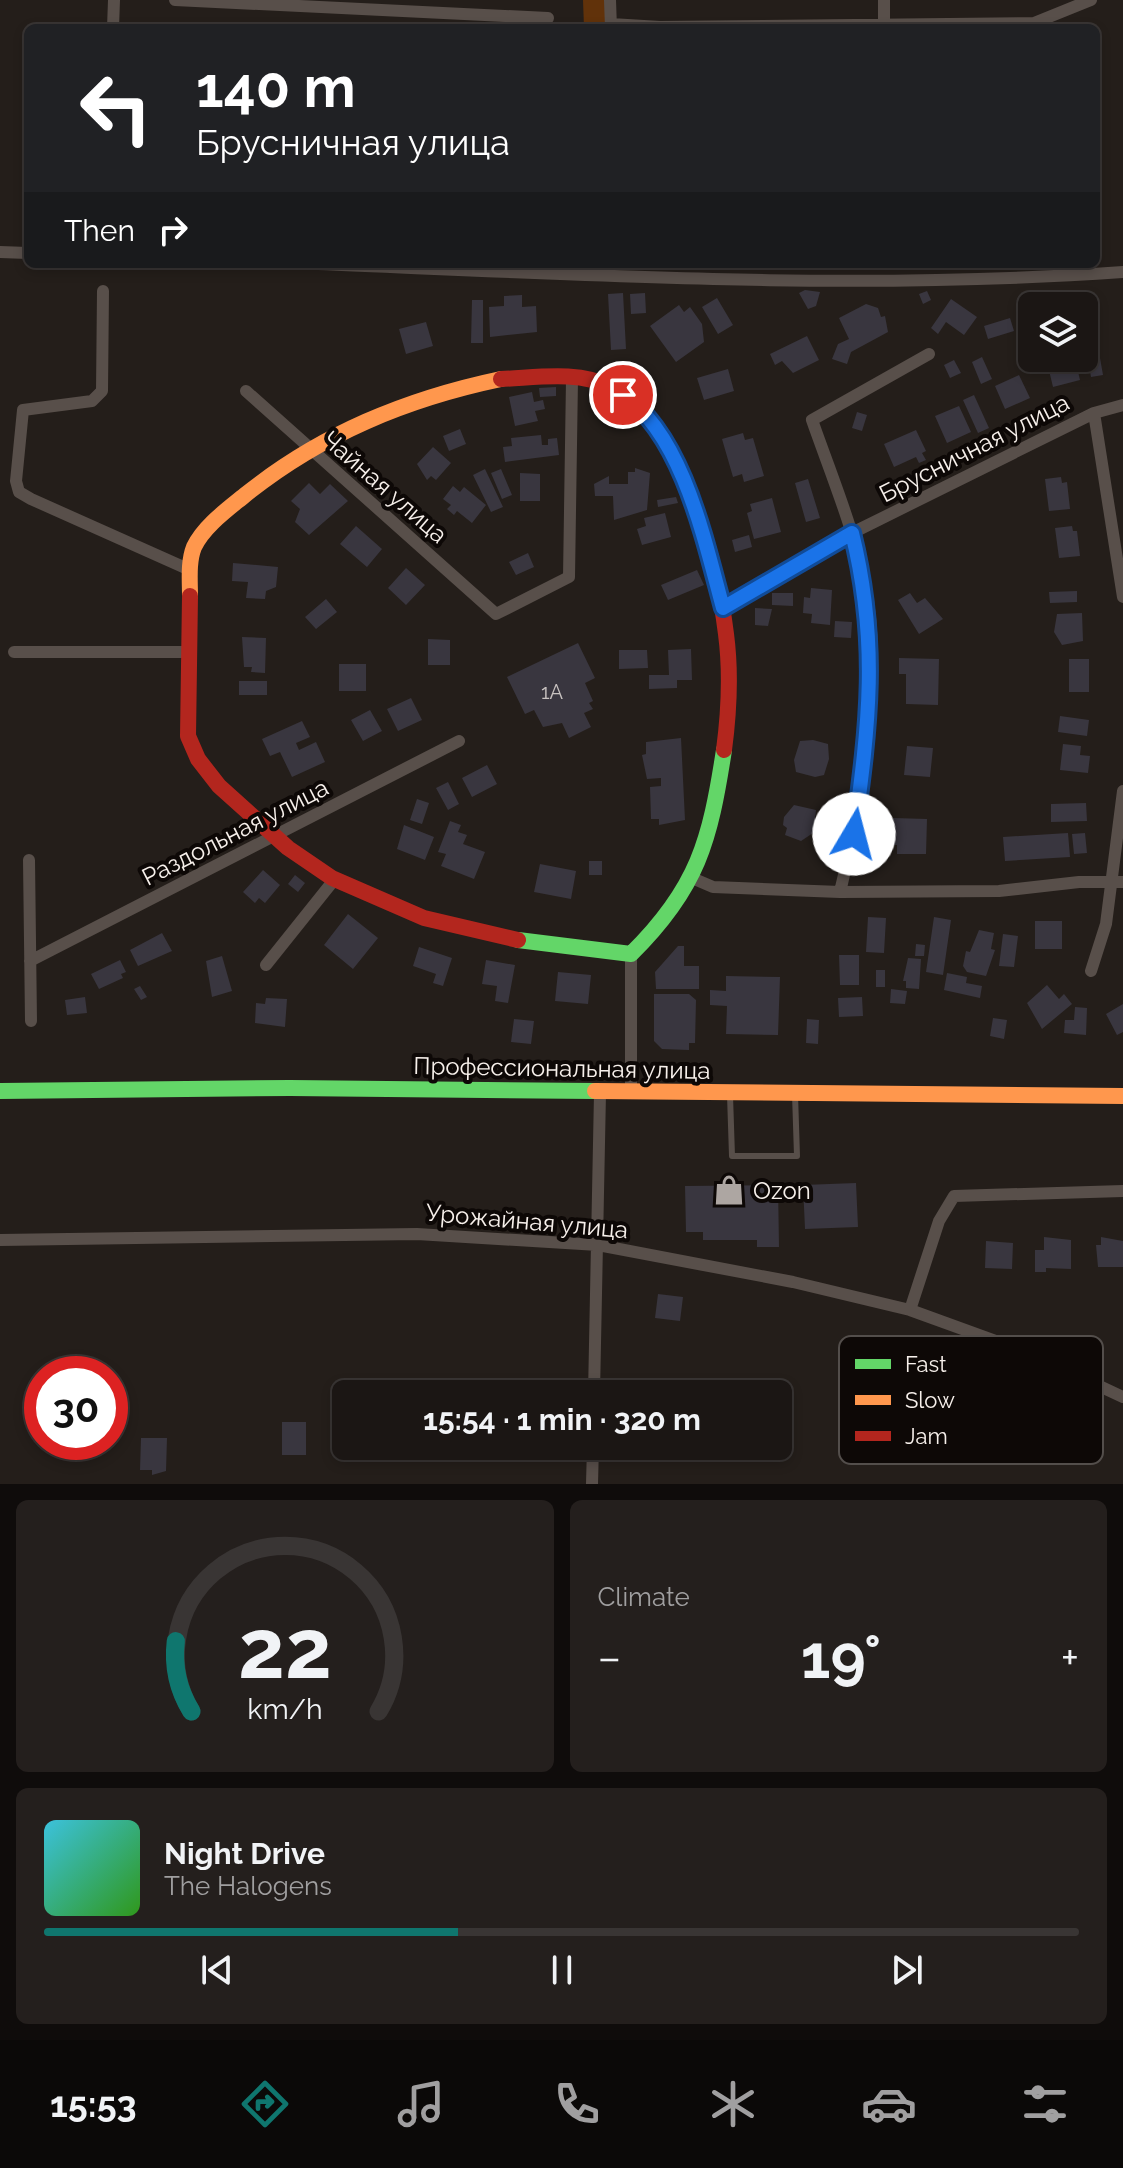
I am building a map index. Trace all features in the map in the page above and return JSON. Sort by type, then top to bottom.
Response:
[{"type":"street","points":[[113,24],[114,0]]},
{"type":"street","points":[[175,0],[548,18]]},
{"type":"street","points":[[610,0],[611,24]]},
{"type":"street","points":[[884,0],[884,24]]},
{"type":"street","points":[[984,24],[1034,23],[1091,0]]},
{"type":"street","points":[[0,252],[24,253]]},
{"type":"street","points":[[418,268],[592,275],[617,270],[766,280],[1042,277],[1123,272]]},
{"type":"street","points":[[103,291],[102,391],[92,401],[23,410],[16,481],[19,492],[190,570]]},
{"type":"street","points":[[840,892],[862,782],[872,662],[865,585],[852,533],[812,420],[929,354]]},
{"type":"street","points":[[631,954],[474,932],[417,916],[350,890],[273,838],[208,777],[195,759],[188,736],[190,570],[193,550],[202,534],[308,449],[394,407],[451,388],[501,379],[572,379],[606,384],[641,407],[668,447],[706,546],[723,608],[728,673],[725,746],[714,802],[692,878],[673,914],[631,954],[631,1092]]},
{"type":"street","name":"Чайная улица","points":[[246,391],[496,614],[569,577],[572,379]]},
{"type":"street","name":"Брусничная улица","points":[[723,608],[852,533],[1094,413],[1123,405]]},
{"type":"street","points":[[1094,413],[1123,597]]},
{"type":"street","points":[[14,652],[188,652]]},
{"type":"street","name":"Раздольная улица","points":[[30,961],[459,741]]},
{"type":"street","points":[[1091,971],[1118,882],[1123,791]]},
{"type":"street","points":[[29,860],[31,1021]]},
{"type":"street","points":[[692,878],[713,887],[840,892],[999,891],[1118,882]]},
{"type":"street","points":[[266,965],[334,880]]},
{"type":"street","name":"Профессиональная улица","points":[[0,1091],[290,1088],[1123,1096]]},
{"type":"street","points":[[594,1380],[600,1093]]},
{"type":"street","points":[[910,1310],[939,1221],[954,1196],[1123,1191]]},
{"type":"street","name":"Урожайная улица","points":[[0,1240],[417,1234],[598,1245],[793,1282],[910,1310],[982,1336]]},
{"type":"street","name":"Урожайная улица","points":[[1103,1388],[1123,1397]]},
{"type":"street","points":[[592,1484],[593,1460]]},
{"type":"lane","points":[[730,1094],[732,1156],[797,1156],[795,1094]]},
{"type":"shaded area","points":[[583,0],[612,0],[612,24],[584,24]]},
{"type":"building","points":[[805,290],[820,292],[816,306],[808,309],[799,293]]},
{"type":"building","points":[[927,291],[931,300],[923,304],[919,294]]},
{"type":"building","points":[[623,293],[626,349],[611,350],[608,294]]},
{"type":"building","points":[[645,293],[646,313],[631,314],[630,294]]},
{"type":"building","points":[[522,295],[522,307],[536,306],[537,332],[490,337],[489,307],[504,306],[504,296]]},
{"type":"building","points":[[717,298],[733,325],[718,334],[702,307]]},
{"type":"building","points":[[951,299],[977,317],[964,335],[946,322],[938,334],[931,328]]},
{"type":"building","points":[[472,300],[483,300],[483,343],[471,343]]},
{"type":"building","points":[[866,304],[878,308],[881,317],[885,316],[888,332],[851,352],[847,364],[832,359],[838,344],[849,339],[839,318]]},
{"type":"building","points":[[679,305],[684,312],[690,307],[702,324],[704,342],[676,362],[650,326]]},
{"type":"building","points":[[1010,318],[1014,331],[988,339],[984,326]]},
{"type":"building","points":[[426,322],[433,346],[406,354],[399,329]]},
{"type":"building","points":[[807,336],[819,360],[793,373],[782,361],[775,365],[770,354]]},
{"type":"building","points":[[982,357],[992,379],[981,384],[972,362]]},
{"type":"building","points":[[1098,358],[1103,375],[1091,377],[1090,372],[1098,372]]},
{"type":"building","points":[[954,360],[961,373],[950,378],[944,365]]},
{"type":"building","points":[[728,369],[734,391],[704,400],[697,378]]},
{"type":"building","points":[[1049,372],[1078,372],[1080,380],[1053,387]]},
{"type":"building","points":[[1019,375],[1030,398],[1005,409],[995,386]]},
{"type":"building","points":[[556,387],[556,396],[540,397],[539,388]]},
{"type":"building","points":[[532,392],[534,402],[543,400],[545,409],[535,411],[538,421],[515,426],[509,397]]},
{"type":"building","points":[[974,395],[989,428],[978,433],[963,400]]},
{"type":"building","points":[[959,406],[971,432],[947,443],[935,416]]},
{"type":"building","points":[[857,412],[867,415],[862,431],[852,428]]},
{"type":"building","points":[[460,429],[466,444],[449,451],[443,436]]},
{"type":"building","points":[[916,430],[926,451],[922,453],[926,460],[919,463],[916,457],[894,467],[884,444]]},
{"type":"building","points":[[743,433],[745,440],[753,438],[764,476],[744,482],[742,474],[733,477],[722,439]]},
{"type":"building","points":[[541,435],[542,445],[548,445],[548,439],[557,438],[559,455],[505,462],[503,447],[512,446],[511,438]]},
{"type":"building","points":[[433,447],[451,463],[436,480],[431,476],[427,480],[417,464]]},
{"type":"building","points":[[635,468],[650,473],[647,510],[614,520],[613,496],[595,496],[594,484],[609,476],[609,484],[628,484],[628,472],[635,472]]},
{"type":"building","points":[[485,469],[503,507],[491,512],[473,475]]},
{"type":"building","points":[[501,469],[512,495],[502,499],[491,473]]},
{"type":"building","points":[[520,473],[540,474],[540,501],[520,501]]},
{"type":"building","points":[[1061,477],[1062,483],[1067,482],[1070,509],[1049,511],[1045,479]]},
{"type":"building","points":[[808,479],[820,518],[806,522],[795,483]]},
{"type":"building","points":[[309,483],[320,494],[330,484],[348,501],[309,535],[295,522],[300,509],[291,501]]},
{"type":"building","points":[[453,486],[460,492],[464,487],[486,505],[472,523],[457,511],[454,515],[447,509],[451,505],[443,499]]},
{"type":"building","points":[[676,497],[678,503],[658,507],[657,500]]},
{"type":"building","points":[[772,498],[781,532],[754,539],[747,513],[752,511],[750,504]]},
{"type":"building","points":[[665,513],[671,537],[642,545],[637,529],[646,526],[644,518]]},
{"type":"building","points":[[356,526],[382,549],[367,567],[340,544]]},
{"type":"building","points":[[1072,526],[1073,531],[1077,531],[1080,556],[1059,558],[1055,528]]},
{"type":"building","points":[[749,535],[752,547],[735,552],[732,540]]},
{"type":"building","points":[[528,553],[534,567],[516,575],[509,562]]},
{"type":"building","points":[[233,563],[278,567],[276,587],[266,591],[265,599],[246,598],[248,582],[232,581]]},
{"type":"building","points":[[406,568],[425,585],[406,605],[388,588]]},
{"type":"building","points":[[697,570],[704,585],[668,600],[661,585]]},
{"type":"building","points":[[811,588],[832,590],[830,625],[811,623],[812,614],[803,613],[804,597],[810,598]]},
{"type":"building","points":[[1077,591],[1077,602],[1050,603],[1049,592]]},
{"type":"building","points":[[772,593],[793,593],[793,606],[772,605]]},
{"type":"building","points":[[910,593],[917,603],[925,598],[943,619],[919,634],[898,600]]},
{"type":"building","points":[[326,599],[337,612],[316,629],[305,617]]},
{"type":"building","points":[[755,608],[772,609],[768,626],[755,625]]},
{"type":"building","points":[[1082,613],[1083,641],[1062,645],[1054,632],[1057,614]]},
{"type":"building","points":[[835,621],[852,622],[851,638],[834,637]]},
{"type":"building","points":[[242,637],[266,638],[265,673],[251,672],[252,667],[244,667]]},
{"type":"building","points":[[428,639],[450,640],[450,665],[428,665]]},
{"type":"building","points":[[578,643],[595,678],[585,683],[593,709],[584,713],[591,727],[569,738],[562,723],[543,727],[534,710],[525,714],[507,677]]},
{"type":"building","points":[[691,649],[692,680],[677,680],[677,688],[649,689],[649,675],[669,675],[668,650]]},
{"type":"building","points":[[619,650],[647,650],[648,668],[619,669]]},
{"type":"building","points":[[899,658],[939,659],[938,705],[906,704],[906,674],[899,674]]},
{"type":"building","points":[[1069,659],[1089,659],[1089,692],[1069,692]]},
{"type":"building","points":[[339,664],[366,664],[366,691],[339,691]]},
{"type":"building","points":[[239,681],[267,681],[267,695],[239,695]]},
{"type":"building","points":[[411,698],[422,720],[398,731],[387,709]]},
{"type":"building","points":[[370,710],[382,731],[363,741],[351,720]]},
{"type":"building","points":[[1060,716],[1089,720],[1087,736],[1058,732]]},
{"type":"building","points":[[302,721],[310,737],[296,743],[299,750],[316,742],[325,762],[292,777],[280,752],[270,756],[262,739]]},
{"type":"building","points":[[681,738],[685,820],[659,825],[659,819],[651,819],[650,787],[661,786],[661,778],[647,779],[642,755],[646,754],[646,742]]},
{"type":"building","points":[[800,741],[828,744],[829,759],[824,775],[815,777],[796,772],[794,760]]},
{"type":"building","points":[[1063,744],[1081,746],[1080,755],[1090,756],[1088,773],[1060,770]]},
{"type":"building","points":[[907,746],[933,748],[930,777],[904,775]]},
{"type":"building","points":[[487,765],[497,784],[472,797],[462,778]]},
{"type":"building","points":[[448,782],[459,804],[448,810],[436,788]]},
{"type":"building","points":[[417,799],[429,803],[422,824],[410,820]]},
{"type":"building","points":[[1086,803],[1087,821],[1051,822],[1051,804]]},
{"type":"building","points":[[794,805],[816,810],[815,820],[819,820],[819,829],[801,841],[785,835],[787,828],[783,825],[784,817]]},
{"type":"building","points":[[893,818],[927,819],[926,854],[897,854],[897,845],[892,845]]},
{"type":"building","points":[[450,821],[461,825],[458,832],[467,835],[463,844],[485,852],[474,879],[441,866],[446,854],[438,852]]},
{"type":"building","points":[[404,825],[434,837],[425,860],[397,849]]},
{"type":"building","points":[[1068,833],[1070,857],[1005,861],[1003,837]]},
{"type":"building","points":[[1085,833],[1087,853],[1074,854],[1072,834]]},
{"type":"building","points":[[589,861],[602,861],[602,875],[589,875]]},
{"type":"building","points":[[540,864],[576,871],[571,899],[534,892]]},
{"type":"building","points":[[263,870],[280,885],[265,903],[259,898],[255,903],[243,892]]},
{"type":"building","points":[[295,875],[305,883],[298,892],[288,884]]},
{"type":"building","points":[[348,914],[378,938],[353,969],[324,945]]},
{"type":"building","points":[[868,917],[886,918],[884,953],[866,952]]},
{"type":"building","points":[[934,917],[951,920],[943,975],[926,972]]},
{"type":"building","points":[[1035,921],[1062,921],[1062,949],[1035,949]]},
{"type":"building","points":[[979,930],[994,933],[991,949],[995,950],[986,976],[967,972],[963,966],[966,951],[970,952]]},
{"type":"building","points":[[162,933],[172,951],[138,966],[130,950]]},
{"type":"building","points":[[1003,934],[1018,936],[1014,967],[999,966]]},
{"type":"building","points":[[916,944],[925,945],[924,956],[915,956]]},
{"type":"building","points":[[678,946],[684,946],[684,966],[699,966],[699,989],[656,989],[655,972]]},
{"type":"building","points":[[419,947],[452,958],[443,986],[433,983],[436,974],[413,966]]},
{"type":"building","points":[[839,955],[859,955],[859,985],[840,985]]},
{"type":"building","points":[[222,956],[232,991],[212,997],[206,961]]},
{"type":"building","points":[[908,958],[921,959],[919,989],[906,988],[906,981],[903,981]]},
{"type":"building","points":[[120,960],[126,972],[121,974],[123,978],[99,989],[91,974]]},
{"type":"building","points":[[486,960],[515,965],[508,1003],[495,1001],[497,986],[482,984]]},
{"type":"building","points":[[876,970],[885,970],[885,987],[876,987]]},
{"type":"building","points":[[558,972],[591,975],[588,1004],[555,1001]]},
{"type":"building","points":[[947,973],[967,977],[966,983],[982,986],[980,998],[944,990]]},
{"type":"building","points":[[726,976],[780,977],[778,1035],[726,1034],[727,1006],[710,1005],[710,990],[726,991]]},
{"type":"building","points":[[1047,985],[1059,999],[1064,994],[1072,1004],[1042,1029],[1027,1003]]},
{"type":"building","points":[[140,986],[147,997],[141,1000],[134,989]]},
{"type":"building","points":[[891,989],[907,991],[905,1004],[890,1003]]},
{"type":"building","points":[[654,994],[689,994],[696,1000],[695,1043],[689,1043],[689,1050],[662,1049],[654,1041]]},
{"type":"building","points":[[85,997],[87,1013],[67,1015],[65,1000]]},
{"type":"building","points":[[862,997],[863,1016],[839,1017],[838,998]]},
{"type":"building","points":[[266,998],[287,999],[285,1027],[255,1023],[256,1003],[265,1004]]},
{"type":"building","points":[[1123,1004],[1123,1032],[1117,1035],[1106,1014]]},
{"type":"building","points":[[1075,1007],[1087,1008],[1086,1035],[1064,1033],[1065,1020],[1074,1020]]},
{"type":"building","points":[[993,1018],[1007,1020],[1004,1039],[990,1036]]},
{"type":"building","points":[[514,1019],[534,1021],[531,1044],[511,1042]]},
{"type":"building","points":[[807,1019],[819,1020],[818,1044],[806,1043]]},
{"type":"building","points":[[856,1183],[858,1227],[805,1229],[803,1185]]},
{"type":"building","points":[[778,1185],[779,1247],[757,1247],[757,1240],[703,1240],[703,1232],[686,1232],[685,1186]]},
{"type":"building","points":[[1044,1237],[1071,1240],[1071,1269],[1046,1268],[1046,1272],[1035,1272],[1035,1250],[1044,1250]]},
{"type":"building","points":[[1101,1237],[1123,1241],[1123,1267],[1098,1267],[1096,1245],[1101,1245]]},
{"type":"building","points":[[986,1241],[1013,1243],[1012,1269],[985,1268]]},
{"type":"building","points":[[658,1294],[683,1297],[680,1321],[655,1318]]},
{"type":"building","points":[[282,1422],[306,1422],[306,1455],[282,1455]]},
{"type":"building","points":[[141,1438],[167,1438],[166,1471],[152,1475],[152,1470],[140,1470]]},
{"type":"traffic: fast","points":[[518,940],[631,954],[672,907],[697,861],[713,811],[724,750]]},
{"type":"traffic: fast","points":[[0,1091],[290,1088],[595,1091]]},
{"type":"traffic: slow","points":[[190,596],[191,559],[198,539],[224,512],[274,473],[334,437],[398,408],[501,379]]},
{"type":"traffic: slow","points":[[595,1091],[1123,1096]]},
{"type":"traffic: jam","points":[[501,379],[585,378],[610,387],[635,405],[675,462],[704,533],[721,603],[729,677],[724,750]]},
{"type":"traffic: jam","points":[[190,596],[188,736],[198,759],[219,786],[288,848],[332,878],[424,918],[518,940]]},
{"type":"place","name":"Ozon","points":[[729,1190]]},
{"type":"route","points":[[623,395],[641,407],[668,447],[706,546],[723,608],[852,533],[865,585],[872,662],[864,769],[854,834]]}]
